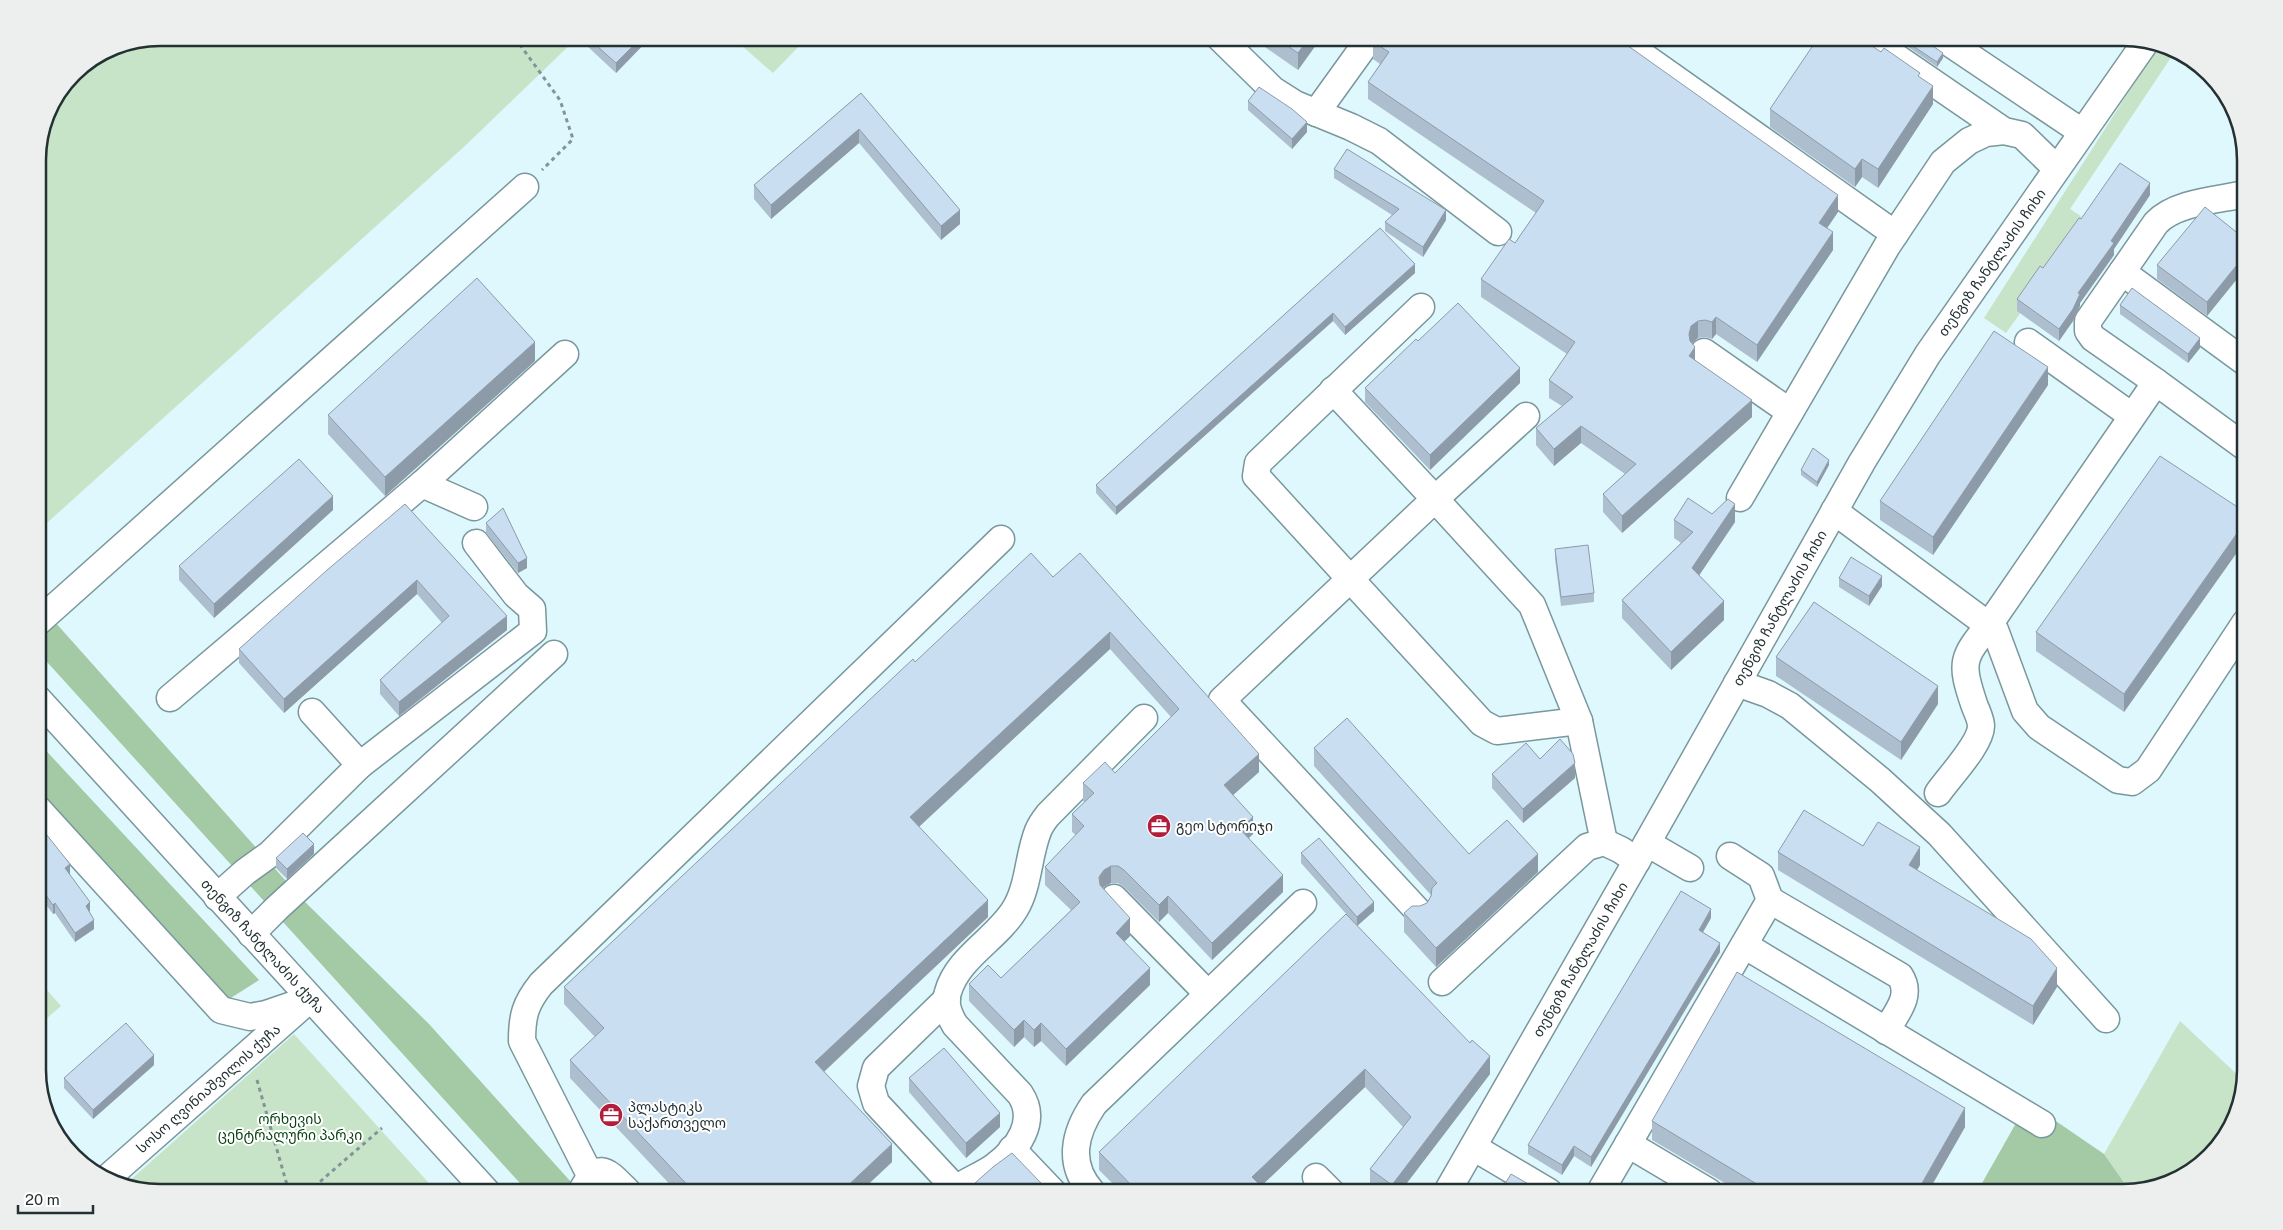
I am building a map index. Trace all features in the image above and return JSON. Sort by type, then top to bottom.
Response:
[{"type":"street","points":[[1228,46],[1273,90],[1295,104],[1352,127],[1379,141],[1498,232]]},
{"type":"street","points":[[1316,113],[1364,46]]},
{"type":"street","points":[[1629,46],[1895,234]]},
{"type":"street","points":[[1880,46],[2004,131]]},
{"type":"street","points":[[1954,46],[2082,132]]},
{"type":"street","name":"თენგიზ ჩანტლაძის ჩიხი","points":[[1452,1184],[1642,852],[1834,511],[1928,354],[2141,47]]},
{"type":"street","points":[[1740,498],[1895,234],[1943,162],[1969,142],[1986,133],[2004,131],[2022,135],[2056,168]]},
{"type":"street","points":[[46,615],[525,187]]},
{"type":"street","points":[[2237,196],[2179,208],[2165,213],[2156,222],[2088,321],[2088,331],[2093,338],[2156,382],[2237,432]]},
{"type":"street","points":[[2122,272],[2237,356]]},
{"type":"street","points":[[1420,307],[1258,463],[1256,476],[1482,723],[1497,731],[1579,721]]},
{"type":"street","points":[[2028,342],[2132,416]]},
{"type":"street","points":[[1704,352],[1790,412]]},
{"type":"street","points":[[170,698],[422,484],[565,354]]},
{"type":"street","points":[[1938,793],[1976,741],[1981,725],[1965,678],[1964,663],[1969,650],[1989,625],[2156,382]]},
{"type":"street","points":[[1333,390],[1532,605],[1579,721],[1604,842]]},
{"type":"street","points":[[1417,910],[1222,700],[1526,416]]},
{"type":"street","points":[[422,484],[474,507]]},
{"type":"street","points":[[1834,511],[1995,630],[2025,711],[2039,727],[2118,780],[2132,782],[2148,770],[2237,635]]},
{"type":"street","points":[[620,1184],[609,1172],[599,1171],[586,1184],[522,1041],[522,1021],[530,998],[548,978],[1001,539]]},
{"type":"street","points":[[217,897],[245,872],[270,854],[360,765],[533,631],[532,609],[516,595],[476,543]]},
{"type":"street","points":[[251,934],[554,654]]},
{"type":"street","points":[[1737,683],[1768,694],[1790,706],[1880,780],[1939,834],[2106,1019]]},
{"type":"street","name":"თენგიზ ჩანტლაძის ქუჩა","points":[[46,708],[480,1184]]},
{"type":"street","points":[[312,712],[360,765]]},
{"type":"street","points":[[965,1184],[995,1166],[1012,1149],[1027,1127],[1028,1105],[1020,1094],[955,1025],[948,1011],[947,993],[956,974],[1004,925],[1015,909],[1022,896],[1038,830],[1048,815],[1144,718]]},
{"type":"street","points":[[46,818],[221,1010],[250,1017],[266,1014],[310,999]]},
{"type":"street","points":[[1442,982],[1587,847],[1604,842],[1621,850],[1642,852],[1690,868]]},
{"type":"street","points":[[1730,856],[1761,876],[1770,900],[1900,976],[1906,985],[1906,996],[1886,1030]]},
{"type":"street","points":[[1114,898],[1208,994]]},
{"type":"street","points":[[1605,1184],[1770,900]]},
{"type":"street","points":[[1084,1184],[1077,1168],[1076,1145],[1082,1122],[1094,1104],[1302,903]]},
{"type":"street","points":[[1744,945],[2042,1124]]},
{"type":"street","name":"სოსო ღვინიაშვილის ქუჩა","points":[[113,1173],[310,999]]},
{"type":"street","points":[[947,999],[876,1068],[871,1086],[876,1103],[948,1184]]},
{"type":"street","points":[[1628,1144],[1696,1184]]},
{"type":"street","points":[[1473,1147],[1535,1184]]},
{"type":"street","points":[[1012,1149],[1045,1184]]},
{"type":"path","points":[[521,46],[560,100],[573,139],[525,187]]},
{"type":"path","points":[[256,1077],[287,1184]]},
{"type":"path","points":[[317,1184],[382,1128]]},
{"type":"green space","points":[[160,46],[569,46],[466,145],[46,524],[46,153],[52,123],[58,110],[65,97],[85,74],[103,61],[123,52]]},
{"type":"green space","points":[[742,46],[799,46],[773,73]]},
{"type":"green space","points":[[2155,51],[2171,57],[2070,209],[2081,216],[2079,231],[2006,333],[1984,318]]},
{"type":"green space","points":[[46,612],[302,899],[429,1024],[573,1184],[521,1184],[46,661]]},
{"type":"green space","points":[[46,751],[259,980],[226,1001],[46,802]]},
{"type":"green space","points":[[46,989],[61,1006],[46,1019]]},
{"type":"green space","points":[[2180,1021],[2237,1074],[2233,1099],[2218,1133],[2198,1156],[2180,1169],[2152,1180],[2125,1184],[2104,1154]]},
{"type":"green space","name":"ორხევის ცენტრალური პარკი","points":[[294,1034],[430,1184],[160,1184],[130,1180]]},
{"type":"green space","points":[[2028,1102],[2104,1154],[2125,1184],[2123,1184],[1982,1184]]},
{"type":"building","points":[[597,46],[633,46],[616,63]]},
{"type":"building","points":[[1288,46],[1303,46],[1298,53]]},
{"type":"building","points":[[1379,46],[1628,46],[1838,195],[1819,223],[1833,232],[1757,345],[1716,317],[1712,322],[1698,321],[1691,326],[1690,341],[1695,347],[1689,356],[1752,400],[1622,516],[1603,494],[1636,464],[1581,426],[1554,449],[1536,428],[1573,397],[1549,380],[1575,342],[1481,279],[1509,239],[1515,243],[1544,201],[1368,82],[1389,52]]},
{"type":"building","points":[[1813,46],[1872,46],[1881,52],[1884,48],[1920,73],[1918,76],[1933,86],[1878,169],[1862,159],[1855,169],[1770,109]]},
{"type":"building","points":[[1913,46],[1933,46],[1943,53],[1937,62]]},
{"type":"building","points":[[1259,87],[1292,109],[1307,122],[1292,139],[1248,101]]},
{"type":"building","points":[[861,93],[960,210],[941,226],[859,129],[771,205],[754,185]]},
{"type":"building","points":[[1347,149],[1446,210],[1423,247],[1385,222],[1399,209],[1334,169]]},
{"type":"building","points":[[2120,163],[2150,183],[2111,241],[2114,243],[2078,293],[2080,294],[2073,309],[2059,329],[2017,299],[2040,266],[2043,268],[2079,218],[2081,219]]},
{"type":"building","points":[[2205,207],[2237,233],[2237,265],[2207,302],[2157,265]]},
{"type":"building","points":[[1380,228],[1415,264],[1345,327],[1333,313],[1116,507],[1096,485]]},
{"type":"building","points":[[477,278],[535,342],[385,477],[328,415]]},
{"type":"building","points":[[2132,288],[2200,338],[2188,354],[2120,305]]},
{"type":"building","points":[[1458,303],[1520,368],[1430,455],[1365,388],[1416,339],[1418,341]]},
{"type":"building","points":[[1994,331],[2048,367],[1933,537],[1880,501]]},
{"type":"building","points":[[1813,448],[1829,460],[1817,482],[1801,470]]},
{"type":"building","points":[[2160,456],[2237,507],[2237,533],[2124,694],[2036,632]]},
{"type":"building","points":[[299,459],[333,496],[214,604],[179,566]]},
{"type":"building","points":[[1688,498],[1712,514],[1728,499],[1735,504],[1692,568],[1724,601],[1671,652],[1622,600],[1693,532],[1674,520]]},
{"type":"building","points":[[405,504],[507,616],[399,702],[380,680],[449,616],[417,580],[284,699],[239,649],[326,571]]},
{"type":"building","points":[[503,508],[527,558],[518,563],[486,523]]},
{"type":"building","points":[[1588,545],[1594,593],[1561,597],[1555,549]]},
{"type":"building","points":[[1031,553],[1053,577],[1080,553],[1259,754],[1224,785],[1253,817],[1240,829],[1283,875],[1212,943],[1168,896],[1159,905],[1118,866],[1111,866],[1104,870],[1099,877],[1100,885],[1130,918],[1116,933],[1150,968],[1066,1049],[1041,1023],[1034,1030],[1024,1020],[1014,1030],[969,984],[988,965],[1001,978],[1080,902],[1045,867],[1084,826],[1072,814],[1094,793],[1083,783],[1105,762],[1115,773],[1179,709],[1110,632],[910,817],[988,900],[815,1062],[892,1144],[850,1184],[686,1184],[570,1060],[604,1028],[564,987],[913,659],[915,662]]},
{"type":"building","points":[[1851,557],[1882,576],[1869,596],[1839,578]]},
{"type":"building","points":[[1814,602],[1938,686],[1901,742],[1776,657]]},
{"type":"building","points":[[1347,718],[1469,854],[1507,820],[1538,854],[1436,948],[1404,913],[1412,906],[1420,906],[1427,903],[1431,896],[1432,888],[1437,883],[1314,748]]},
{"type":"building","points":[[1560,739],[1573,754],[1575,763],[1523,809],[1492,774],[1526,743],[1540,759]]},
{"type":"building","points":[[1804,810],[1863,846],[1878,822],[1920,847],[1909,865],[2031,939],[2057,968],[2033,1006],[1778,852]]},
{"type":"building","points":[[303,833],[314,844],[287,869],[276,858]]},
{"type":"building","points":[[46,834],[70,864],[65,868],[90,902],[86,906],[94,920],[75,933],[55,903],[53,905],[46,895]]},
{"type":"building","points":[[1319,838],[1374,902],[1357,917],[1301,853]]},
{"type":"building","points":[[1681,891],[1711,909],[1699,930],[1720,943],[1591,1157],[1574,1146],[1562,1165],[1528,1145]]},
{"type":"building","points":[[1346,914],[1470,1043],[1472,1040],[1490,1056],[1393,1184],[1370,1169],[1411,1117],[1365,1069],[1252,1177],[1259,1184],[1130,1184],[1099,1152]]},
{"type":"building","points":[[1737,972],[1965,1108],[1922,1184],[1757,1184],[1652,1121]]},
{"type":"building","points":[[126,1023],[154,1055],[93,1110],[64,1078]]},
{"type":"building","points":[[944,1048],[1000,1113],[966,1143],[909,1078]]},
{"type":"building","points":[[1012,1153],[1042,1184],[974,1184]]},
{"type":"building","points":[[1511,1174],[1528,1184],[1505,1184]]},
{"type":"place","name":"გეო სტორიჯი","points":[[1159,826]]},
{"type":"place","name":"პლასტიკს საქართველო","points":[[611,1115]]}]
